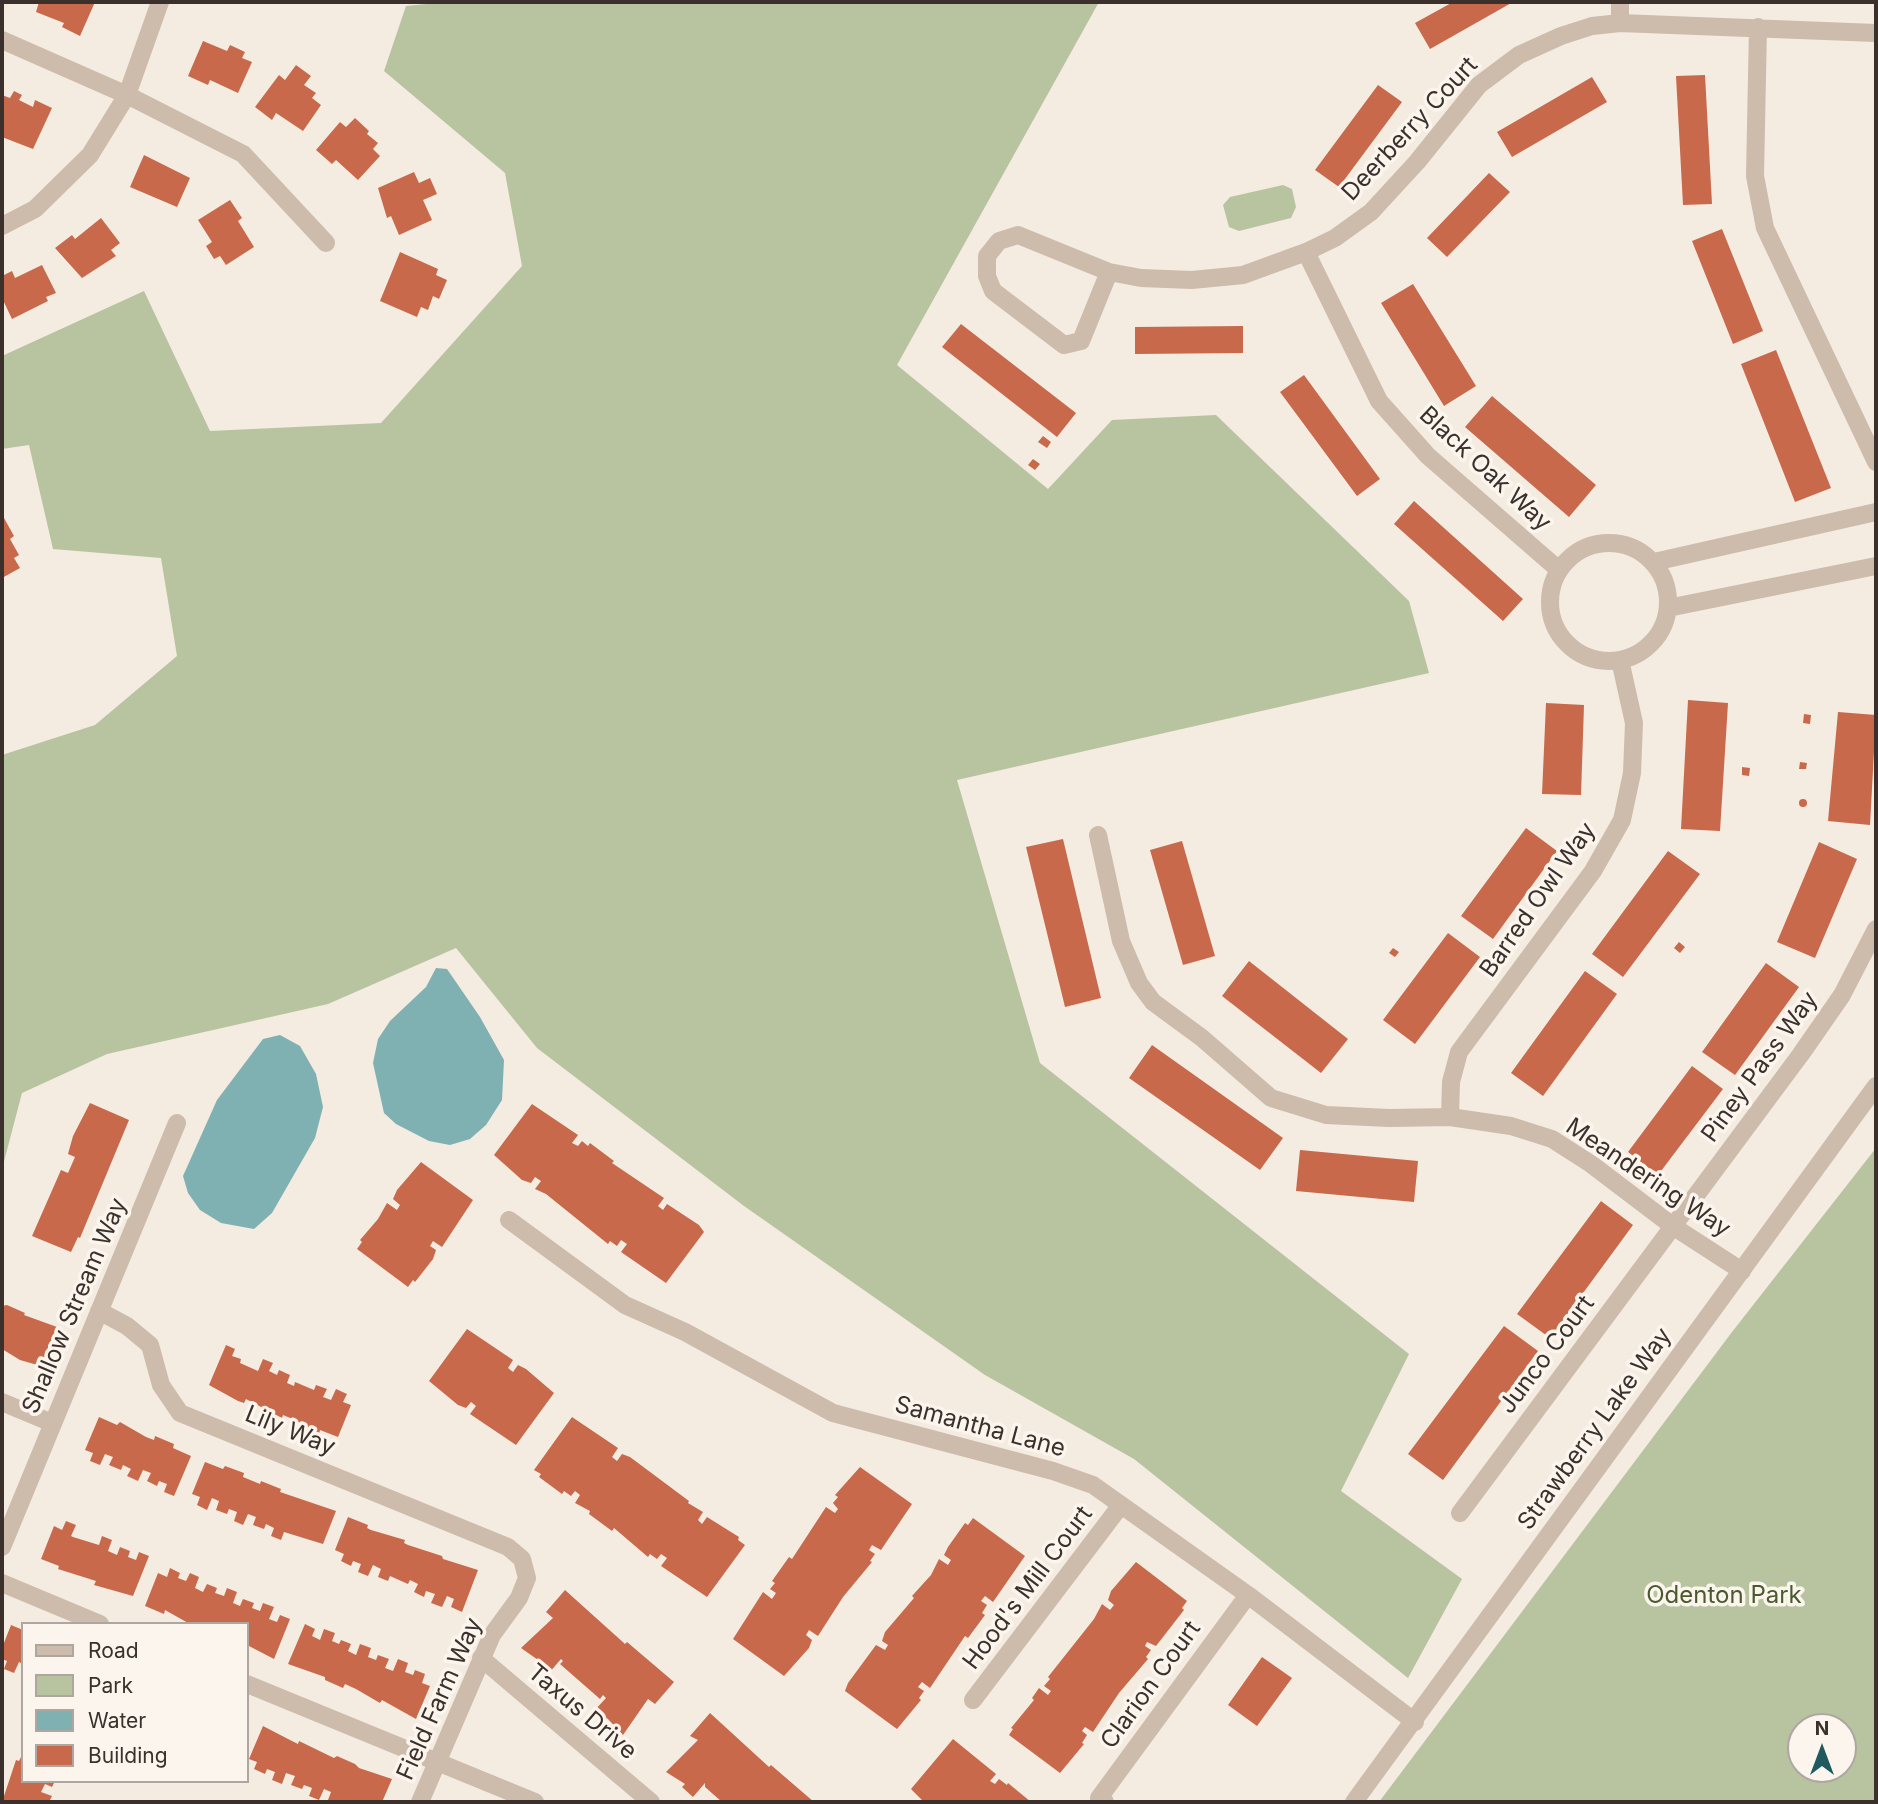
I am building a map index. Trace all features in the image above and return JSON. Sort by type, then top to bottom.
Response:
[{"type":"street","points":[[2,226],[35,209],[90,155],[127,95],[160,2]]},
{"type":"street","points":[[1620,2],[1620,23]]},
{"type":"street","name":"Deerberry Court","points":[[1109,272],[1081,341],[1064,345],[993,291],[987,276],[987,256],[999,242],[1018,235],[1109,272],[1141,278],[1192,280],[1243,275],[1306,252],[1335,238],[1371,212],[1417,162],[1479,85],[1519,55],[1592,26],[1620,23],[1876,33]]},
{"type":"street","points":[[1758,27],[1755,176],[1765,228],[1876,461]]},
{"type":"street","points":[[2,40],[127,95],[243,154],[326,243]]},
{"type":"street","name":"Black Oak Way","points":[[1306,252],[1379,401],[1428,456],[1559,570]]},
{"type":"street","points":[[1654,562],[1876,512]]},
{"type":"street","points":[[1606,542],[1623,544],[1642,552],[1654,562],[1666,583],[1668,608],[1657,636],[1640,652],[1620,660],[1588,657],[1572,648],[1559,634],[1551,614],[1550,595],[1559,570],[1585,547],[1606,542]]},
{"type":"street","points":[[1668,608],[1876,566]]},
{"type":"street","name":"Barred Owl Way","points":[[1450,1117],[1451,1082],[1458,1052],[1593,872],[1622,820],[1632,773],[1634,723],[1620,660]]},
{"type":"street","name":"Meandering Way","points":[[1098,835],[1121,941],[1128,963],[1139,983],[1153,1002],[1202,1038],[1271,1098],[1326,1115],[1450,1117],[1511,1126],[1552,1139],[1591,1164],[1674,1227],[1742,1271]]},
{"type":"street","name":"Piney Pass Way","points":[[1674,1227],[1842,995],[1876,929]]},
{"type":"street","name":"Strawberry Lake Way","points":[[1354,1802],[1415,1722],[1570,1502],[1876,1086]]},
{"type":"street","name":"Shallow Stream Way","points":[[2,1547],[177,1123]]},
{"type":"street","name":"Samantha Lane","points":[[509,1220],[625,1305],[685,1332],[833,1413],[1053,1471],[1093,1485],[1248,1595],[1415,1722]]},
{"type":"street","name":"Junco Court","points":[[1460,1513],[1674,1227]]},
{"type":"street","name":"Lily Way","points":[[99,1311],[127,1326],[150,1345],[161,1385],[180,1413],[508,1547]]},
{"type":"street","points":[[2,1402],[52,1423]]},
{"type":"street","name":"Hood's Mill Court","points":[[973,1700],[1121,1506]]},
{"type":"street","name":"Field Farm Way","points":[[420,1802],[481,1658],[492,1635],[519,1598],[527,1578],[522,1559],[508,1547]]},
{"type":"street","points":[[2,1583],[95,1622]]},
{"type":"street","name":"Clarion Court","points":[[1105,1802],[1099,1798],[1248,1595]]},
{"type":"street","name":"Taxus Drive","points":[[481,1658],[651,1802]]},
{"type":"street","points":[[248,1684],[535,1802]]},
{"type":"green space","points":[[447,2],[1099,2],[897,365],[1048,489],[1112,420],[1216,415],[1409,601],[1429,673],[957,780],[1040,1063],[1409,1354],[1341,1491],[1462,1579],[1408,1678],[1134,1459],[985,1375],[744,1206],[537,1048],[456,948],[328,1004],[107,1054],[22,1093],[2,1169],[2,755],[95,725],[177,656],[161,558],[53,549],[29,445],[2,449],[2,356],[144,291],[210,431],[381,423],[522,266],[505,173],[384,71],[406,6]]},
{"type":"green space","points":[[1283,185],[1292,189],[1296,207],[1291,218],[1239,231],[1229,227],[1223,205],[1230,197]]},
{"type":"green space","name":"Odenton Park","points":[[1876,1148],[1876,1802],[1379,1802],[1732,1332]]},
{"type":"water","points":[[436,968],[447,969],[480,1017],[504,1060],[502,1100],[486,1125],[470,1139],[450,1145],[429,1141],[396,1124],[384,1113],[373,1063],[378,1039],[390,1021],[426,987]]},
{"type":"water","points":[[280,1035],[300,1046],[316,1074],[323,1107],[315,1138],[272,1213],[254,1229],[221,1223],[200,1210],[188,1193],[183,1176],[217,1100],[263,1039]]},
{"type":"building","points":[[39,2],[95,2],[80,36],[62,27],[64,23],[36,12]]},
{"type":"building","points":[[1453,2],[1513,2],[1430,49],[1415,23]]},
{"type":"building","points":[[203,41],[227,51],[230,45],[245,52],[242,58],[252,62],[238,93],[210,80],[208,85],[188,76]]},
{"type":"building","points":[[296,65],[311,76],[304,85],[316,93],[312,98],[321,105],[303,131],[276,113],[272,120],[255,107],[279,75],[285,80]]},
{"type":"building","points":[[1705,75],[1712,204],[1683,205],[1676,76]]},
{"type":"building","points":[[1592,77],[1607,102],[1512,157],[1497,132]]},
{"type":"building","points":[[1378,85],[1402,102],[1339,187],[1315,170]]},
{"type":"building","points":[[14,91],[22,95],[19,100],[33,107],[35,100],[52,108],[33,149],[2,137],[2,95],[10,98]]},
{"type":"building","points":[[355,118],[378,143],[373,149],[380,156],[358,180],[336,160],[332,164],[316,150],[340,122],[346,127]]},
{"type":"building","points":[[144,155],[190,178],[177,207],[130,187]]},
{"type":"building","points":[[414,172],[419,183],[430,178],[437,194],[423,200],[432,220],[399,235],[391,216],[387,218],[378,188]]},
{"type":"building","points":[[1489,173],[1510,192],[1447,257],[1427,238]]},
{"type":"building","points":[[230,200],[242,218],[238,221],[254,247],[226,265],[220,256],[214,259],[206,246],[212,242],[198,220]]},
{"type":"building","points":[[101,218],[120,243],[111,250],[116,256],[82,278],[55,248],[72,235],[75,239]]},
{"type":"building","points":[[1722,229],[1763,331],[1733,344],[1692,241]]},
{"type":"building","points":[[400,252],[438,269],[436,275],[447,280],[439,299],[433,296],[428,310],[421,307],[417,317],[380,301]]},
{"type":"building","points":[[42,265],[56,293],[46,297],[48,301],[12,319],[2,298],[2,276],[12,271],[15,278]]},
{"type":"building","points":[[1413,284],[1476,386],[1444,406],[1381,303]]},
{"type":"building","points":[[961,324],[1076,413],[1057,437],[942,347]]},
{"type":"building","points":[[1243,326],[1243,353],[1135,354],[1135,327]]},
{"type":"building","points":[[1776,350],[1831,488],[1795,502],[1741,364]]},
{"type":"building","points":[[1304,375],[1380,479],[1357,496],[1280,392]]},
{"type":"building","points":[[1492,396],[1596,485],[1569,517],[1465,427]]},
{"type":"building","points":[[1043,436],[1051,442],[1047,448],[1038,442]]},
{"type":"building","points":[[1033,459],[1040,464],[1035,470],[1028,465]]},
{"type":"building","points":[[1414,501],[1523,599],[1503,621],[1394,524]]},
{"type":"building","points":[[4,518],[14,536],[10,539],[19,555],[14,558],[20,568],[2,578]]},
{"type":"building","points":[[1688,700],[1728,703],[1720,831],[1681,829]]},
{"type":"building","points":[[1546,703],[1584,705],[1581,795],[1542,794]]},
{"type":"building","points":[[1838,712],[1876,715],[1870,825],[1828,821]]},
{"type":"building","points":[[1804,714],[1811,715],[1810,724],[1803,723]]},
{"type":"building","points":[[1800,762],[1807,763],[1806,769],[1799,769]]},
{"type":"building","points":[[1742,767],[1750,768],[1749,776],[1742,775]]},
{"type":"building","points":[[1803,799],[1807,803],[1803,807],[1799,803]]},
{"type":"building","points":[[1526,828],[1557,851],[1493,939],[1461,916]]},
{"type":"building","points":[[1063,839],[1101,998],[1065,1007],[1026,847]]},
{"type":"building","points":[[1182,841],[1215,956],[1183,965],[1150,850]]},
{"type":"building","points":[[1819,842],[1857,859],[1815,958],[1777,942]]},
{"type":"building","points":[[1668,851],[1700,874],[1623,977],[1592,954]]},
{"type":"building","points":[[1448,933],[1480,957],[1415,1044],[1383,1020]]},
{"type":"building","points":[[1679,942],[1685,947],[1680,953],[1674,948]]},
{"type":"building","points":[[1393,948],[1399,952],[1395,957],[1389,953]]},
{"type":"building","points":[[1249,961],[1348,1039],[1321,1073],[1222,996]]},
{"type":"building","points":[[1766,963],[1799,987],[1735,1075],[1702,1052]]},
{"type":"building","points":[[1585,971],[1617,994],[1543,1096],[1511,1073]]},
{"type":"building","points":[[1152,1045],[1283,1138],[1260,1170],[1129,1078]]},
{"type":"building","points":[[1692,1066],[1723,1089],[1658,1175],[1628,1152]]},
{"type":"building","points":[[90,1103],[129,1120],[80,1238],[78,1237],[71,1252],[32,1236],[61,1170],[68,1173],[75,1157],[68,1154],[73,1136]]},
{"type":"building","points":[[532,1104],[578,1135],[572,1143],[578,1146],[582,1141],[588,1146],[590,1143],[614,1161],[612,1163],[664,1198],[658,1206],[663,1210],[667,1204],[699,1225],[704,1232],[666,1283],[621,1252],[627,1244],[621,1240],[617,1246],[610,1241],[608,1244],[546,1194],[535,1189],[541,1181],[535,1177],[531,1183],[522,1180],[494,1155]]},
{"type":"building","points":[[1300,1150],[1418,1161],[1414,1202],[1296,1191]]},
{"type":"building","points":[[421,1162],[473,1200],[442,1247],[433,1241],[430,1246],[436,1250],[433,1259],[408,1287],[357,1249],[362,1242],[360,1240],[378,1219],[387,1203],[397,1210],[400,1205],[393,1199],[397,1190]]},
{"type":"building","points":[[1601,1201],[1633,1225],[1550,1338],[1517,1314]]},
{"type":"building","points":[[7,1305],[25,1313],[24,1315],[57,1327],[41,1366],[20,1360],[2,1349],[2,1306]]},
{"type":"building","points":[[1504,1326],[1538,1351],[1443,1480],[1408,1454]]},
{"type":"building","points":[[467,1329],[513,1360],[508,1368],[513,1372],[518,1365],[526,1369],[554,1393],[516,1445],[470,1414],[476,1406],[471,1402],[466,1408],[458,1405],[429,1381]]},
{"type":"building","points":[[226,1345],[235,1349],[232,1356],[241,1359],[240,1363],[258,1371],[263,1359],[273,1363],[269,1371],[277,1375],[279,1370],[290,1375],[287,1383],[294,1386],[295,1382],[314,1390],[316,1385],[327,1389],[323,1397],[331,1400],[336,1389],[347,1394],[343,1402],[351,1405],[338,1437],[320,1430],[319,1434],[295,1420],[283,1415],[282,1418],[246,1399],[244,1403],[238,1401],[209,1385]]},
{"type":"building","points":[[99,1417],[117,1425],[120,1422],[154,1440],[155,1436],[174,1444],[173,1448],[191,1456],[174,1496],[164,1492],[167,1484],[159,1481],[157,1486],[147,1481],[151,1473],[143,1470],[138,1481],[127,1476],[131,1469],[123,1465],[121,1470],[109,1465],[113,1457],[105,1454],[100,1465],[90,1461],[93,1453],[85,1450]]},
{"type":"building","points":[[572,1417],[618,1448],[612,1457],[617,1461],[622,1454],[630,1457],[703,1512],[698,1520],[702,1524],[707,1517],[739,1537],[738,1540],[745,1545],[707,1597],[661,1566],[667,1558],[661,1554],[657,1559],[650,1554],[648,1557],[614,1528],[612,1531],[589,1514],[590,1511],[575,1503],[580,1495],[575,1491],[571,1496],[564,1491],[562,1494],[539,1477],[541,1474],[534,1470]]},
{"type":"building","points":[[205,1462],[244,1473],[243,1477],[260,1484],[261,1481],[281,1489],[280,1492],[336,1511],[323,1544],[284,1532],[281,1540],[271,1536],[274,1528],[266,1524],[264,1529],[253,1525],[256,1517],[248,1514],[243,1525],[234,1521],[237,1512],[229,1509],[227,1514],[216,1510],[219,1501],[212,1498],[207,1510],[197,1505],[200,1497],[192,1494]]},
{"type":"building","points":[[860,1467],[912,1504],[881,1550],[872,1545],[869,1550],[875,1554],[870,1561],[872,1562],[843,1597],[818,1636],[809,1630],[806,1635],[812,1640],[809,1648],[784,1676],[733,1639],[763,1592],[772,1599],[776,1593],[770,1589],[775,1583],[772,1581],[789,1557],[792,1559],[826,1507],[835,1513],[838,1509],[833,1503],[838,1497],[835,1495]]},
{"type":"building","points":[[348,1517],[368,1525],[367,1528],[371,1530],[405,1540],[404,1543],[408,1545],[478,1570],[462,1612],[451,1607],[454,1599],[447,1596],[442,1607],[431,1603],[435,1594],[426,1591],[424,1597],[414,1592],[418,1584],[410,1580],[408,1584],[390,1576],[388,1581],[378,1577],[381,1569],[373,1565],[368,1576],[358,1572],[361,1564],[353,1561],[351,1566],[341,1561],[344,1554],[335,1550]]},
{"type":"building","points":[[973,1518],[1025,1556],[993,1602],[985,1596],[981,1601],[987,1605],[982,1613],[985,1615],[968,1638],[965,1636],[930,1688],[922,1682],[918,1687],[924,1691],[919,1698],[921,1700],[897,1729],[845,1691],[876,1645],[885,1650],[888,1645],[882,1641],[885,1632],[914,1598],[912,1596],[931,1575],[939,1559],[948,1565],[951,1560],[944,1555],[948,1547],[965,1523],[968,1525]]},
{"type":"building","points":[[66,1521],[76,1525],[71,1536],[73,1537],[99,1545],[102,1536],[112,1540],[108,1551],[117,1555],[120,1547],[130,1551],[128,1557],[136,1560],[139,1552],[149,1556],[133,1596],[94,1585],[96,1581],[58,1569],[59,1566],[41,1559],[54,1526],[62,1530]]},
{"type":"building","points":[[1136,1562],[1187,1601],[1182,1608],[1184,1610],[1156,1646],[1147,1642],[1145,1646],[1151,1650],[1146,1657],[1148,1659],[1119,1693],[1093,1732],[1085,1727],[1082,1731],[1087,1735],[1082,1743],[1084,1744],[1060,1773],[1009,1735],[1013,1729],[1011,1728],[1034,1700],[1032,1698],[1039,1688],[1048,1695],[1051,1691],[1044,1686],[1050,1679],[1048,1677],[1094,1619],[1102,1604],[1110,1610],[1114,1605],[1108,1600],[1111,1591]]},
{"type":"building","points":[[170,1568],[180,1573],[178,1578],[186,1581],[190,1573],[199,1577],[195,1588],[203,1592],[207,1584],[217,1588],[215,1593],[224,1596],[227,1588],[237,1592],[233,1603],[240,1606],[243,1599],[254,1603],[252,1608],[260,1611],[263,1603],[274,1607],[269,1619],[277,1622],[280,1615],[290,1619],[274,1659],[248,1646],[248,1622],[186,1622],[165,1610],[164,1614],[145,1606],[158,1573],[167,1577]]},
{"type":"building","points":[[565,1590],[625,1644],[627,1642],[674,1682],[655,1704],[648,1699],[623,1735],[607,1718],[605,1721],[594,1711],[606,1698],[603,1695],[600,1699],[560,1664],[563,1661],[561,1659],[549,1673],[538,1664],[541,1662],[521,1648],[553,1618],[546,1612]]},
{"type":"building","points":[[305,1624],[315,1629],[312,1636],[320,1640],[324,1629],[335,1633],[332,1641],[339,1644],[341,1640],[351,1644],[348,1651],[356,1655],[360,1644],[371,1648],[368,1657],[376,1660],[378,1655],[389,1659],[385,1668],[393,1671],[398,1659],[408,1663],[405,1672],[413,1675],[415,1670],[425,1674],[422,1683],[430,1686],[416,1719],[345,1684],[343,1688],[325,1680],[325,1677],[288,1664]]},
{"type":"building","points":[[11,1625],[21,1629],[21,1663],[19,1662],[14,1673],[4,1669],[7,1661],[2,1659],[2,1648]]},
{"type":"building","points":[[1262,1657],[1292,1678],[1257,1726],[1228,1705]]},
{"type":"building","points":[[710,1713],[769,1767],[771,1765],[814,1802],[722,1802],[705,1787],[705,1783],[693,1797],[682,1787],[685,1784],[666,1772],[698,1740],[690,1736]]},
{"type":"building","points":[[263,1726],[298,1744],[299,1741],[334,1758],[337,1756],[359,1768],[392,1779],[382,1802],[333,1802],[328,1800],[331,1792],[324,1789],[319,1800],[309,1796],[312,1788],[304,1785],[302,1789],[291,1785],[295,1776],[286,1773],[282,1784],[272,1780],[275,1772],[267,1769],[265,1774],[254,1769],[257,1762],[249,1759]]},
{"type":"building","points":[[953,1739],[996,1774],[990,1781],[995,1784],[999,1779],[1007,1785],[1008,1783],[1031,1802],[924,1802],[911,1789]]},
{"type":"building","points":[[21,1757],[21,1783],[54,1783],[52,1787],[45,1784],[41,1792],[52,1796],[49,1802],[2,1802],[16,1760],[19,1761]]}]
